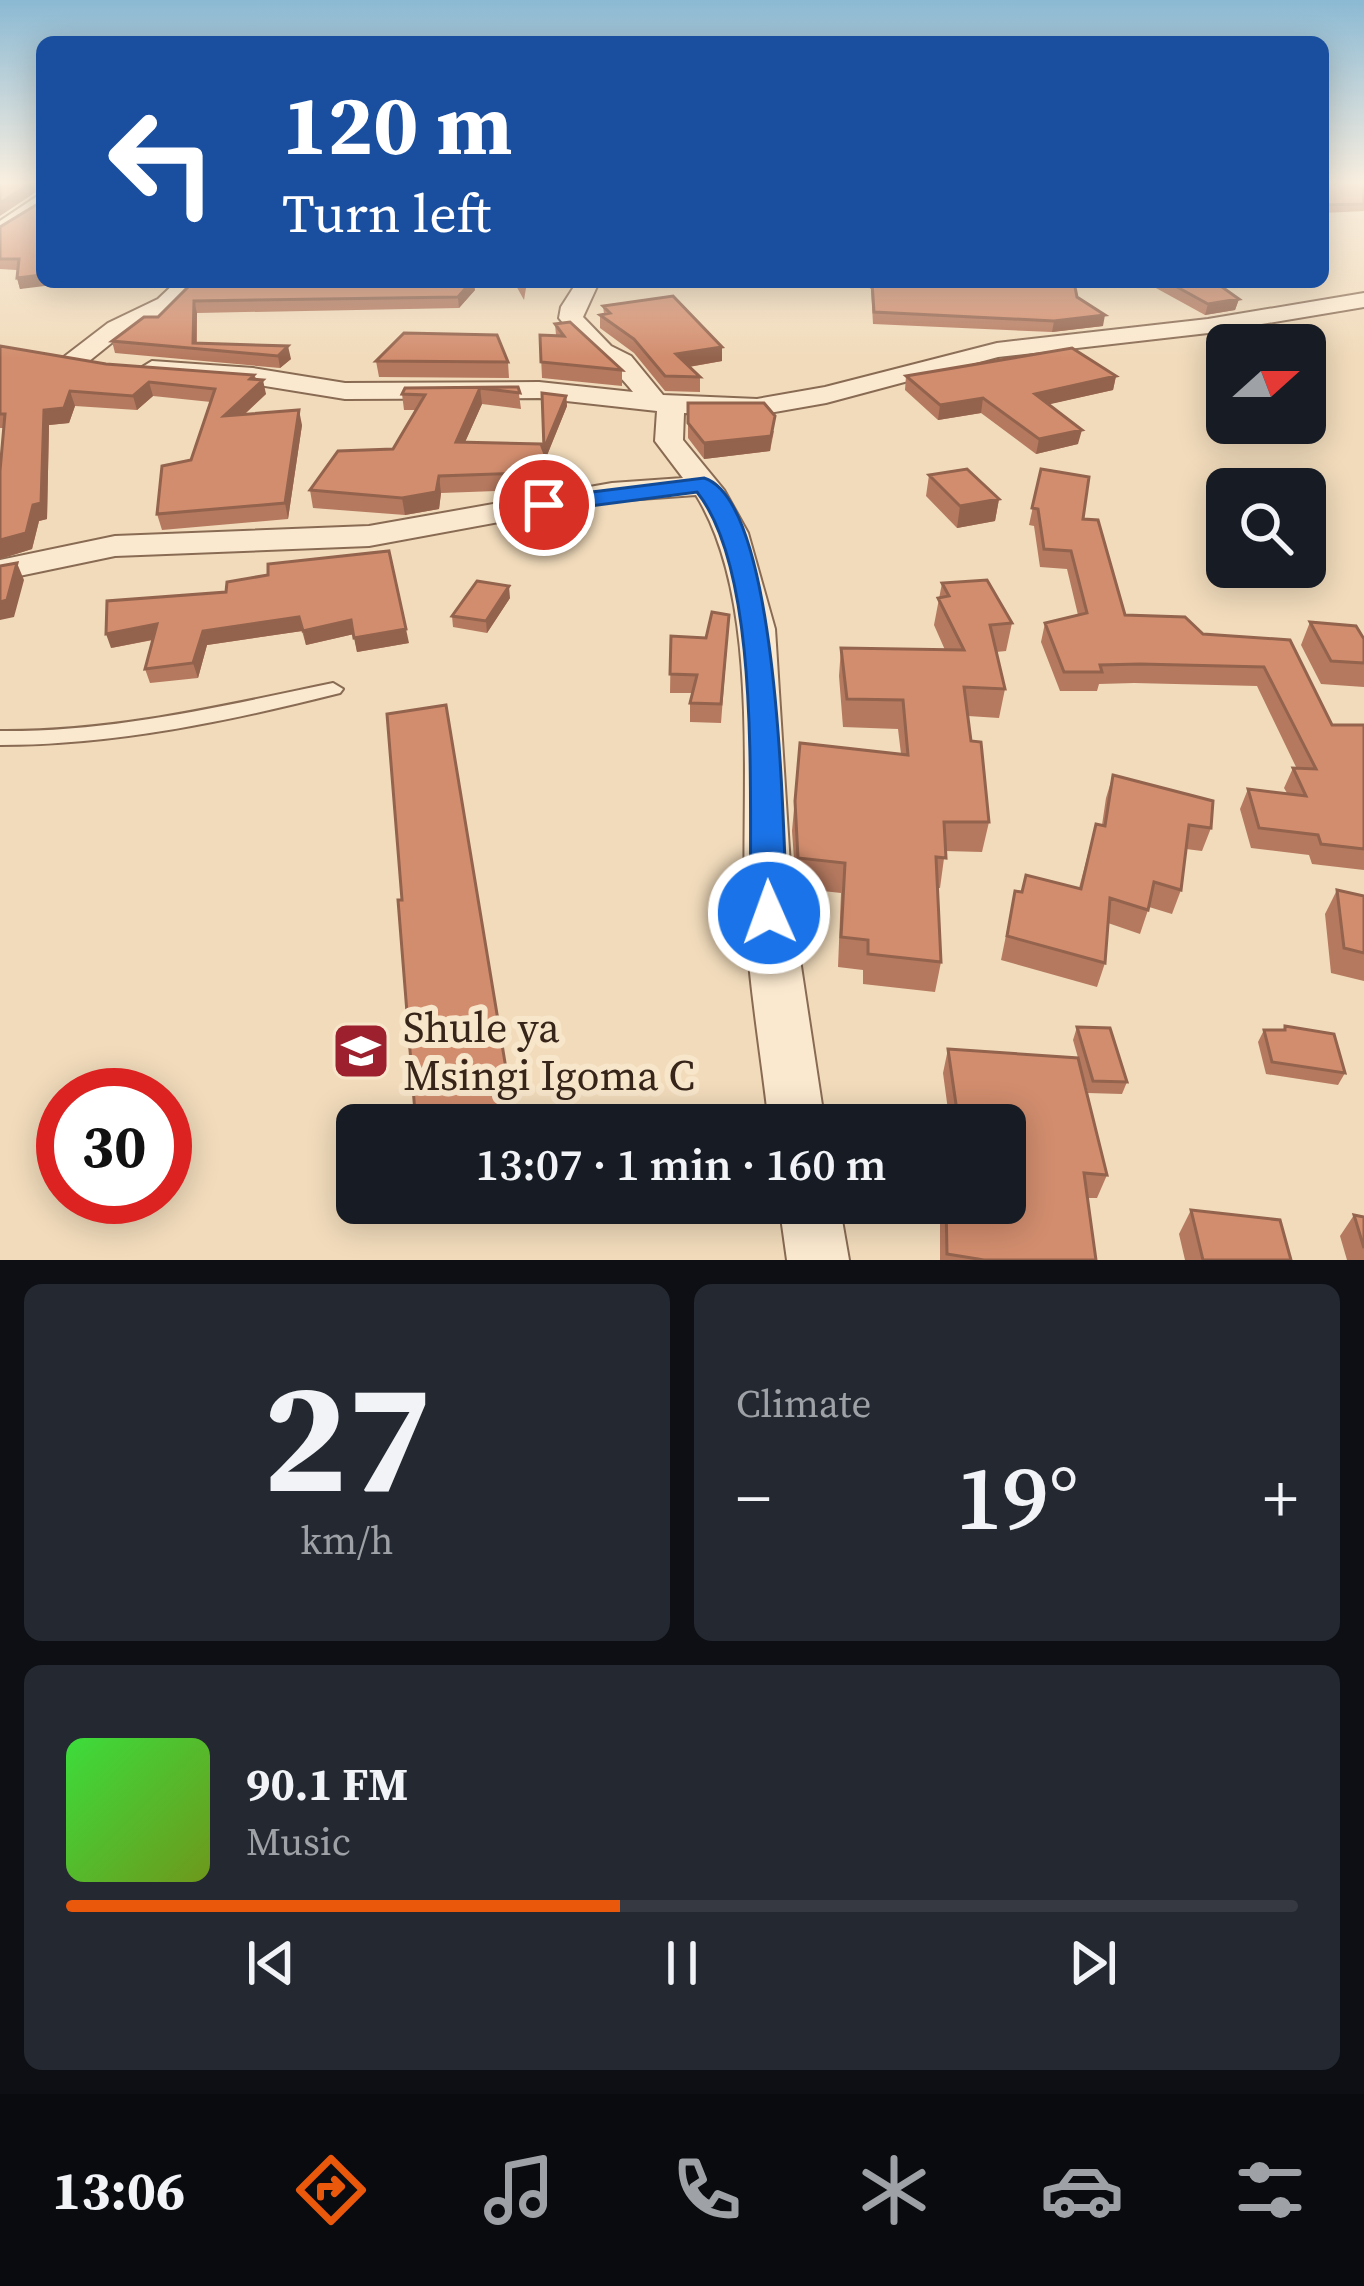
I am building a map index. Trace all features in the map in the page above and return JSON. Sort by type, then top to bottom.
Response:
[{"type":"street","points":[[183,288],[166,304],[63,359],[253,376],[345,391],[539,390],[663,404],[787,404],[997,350],[1208,326],[1364,300]]},
{"type":"street","points":[[585,288],[572,307],[571,318],[663,404],[669,441],[704,484],[732,533],[757,629],[769,913],[794,1104]]},
{"type":"street","points":[[0,571],[115,546],[368,536],[612,493],[704,484]]},
{"type":"street","points":[[812,1224],[818,1260]]},
{"type":"lane","points":[[0,738],[48,740],[120,731],[333,689]]},
{"type":"building","points":[[0,240],[36,240],[36,276],[17,278],[19,259],[0,259]]},
{"type":"building","points":[[187,288],[466,288],[458,297],[194,301],[193,343],[288,346],[278,356],[112,341],[144,317],[158,317]]},
{"type":"building","points":[[872,288],[1075,288],[1077,297],[1105,315],[1054,321],[874,312]]},
{"type":"building","points":[[1179,288],[1223,288],[1239,299],[1208,304]]},
{"type":"building","points":[[673,296],[722,347],[676,354],[700,377],[665,376],[634,339],[600,315],[610,313],[603,306]]},
{"type":"building","points":[[570,322],[622,370],[541,362],[540,335],[564,336],[555,324]]},
{"type":"building","points":[[404,333],[497,335],[508,362],[376,361]]},
{"type":"building","points":[[0,346],[106,364],[254,375],[250,379],[263,380],[224,416],[299,410],[285,503],[157,514],[162,466],[191,460],[215,389],[149,382],[133,396],[70,391],[64,408],[44,410],[41,503],[33,505],[26,533],[0,540],[5,414],[0,414]]},
{"type":"building","points":[[1072,348],[1116,376],[1035,394],[1082,430],[1039,439],[983,398],[940,405],[906,376]]},
{"type":"building","points":[[518,387],[520,393],[480,388],[456,442],[541,444],[552,472],[439,476],[436,492],[402,498],[310,490],[338,451],[393,449],[425,395],[402,394],[405,388]]},
{"type":"building","points":[[542,393],[566,396],[544,449]]},
{"type":"building","points":[[688,403],[764,403],[775,416],[771,436],[704,443],[688,423]]},
{"type":"building","points":[[967,469],[999,499],[960,506],[929,475]]},
{"type":"building","points":[[1041,469],[1089,477],[1083,519],[1098,520],[1125,615],[1185,617],[1203,634],[1290,640],[1332,725],[1364,725],[1364,849],[1321,844],[1318,835],[1259,828],[1248,789],[1306,796],[1293,768],[1316,769],[1264,667],[1100,665],[1102,672],[1064,672],[1045,623],[1087,613],[1071,551],[1044,549],[1038,509],[1032,508]]},
{"type":"building","points":[[389,551],[406,629],[354,638],[351,620],[303,631],[299,617],[203,631],[193,663],[145,669],[157,624],[106,634],[107,601],[226,592],[227,582],[268,575],[268,564]]},
{"type":"building","points":[[17,563],[7,600],[0,602],[0,566]]},
{"type":"building","points":[[987,580],[1012,623],[990,625],[1005,689],[964,687],[971,741],[981,742],[989,822],[944,822],[946,858],[936,857],[941,962],[868,954],[868,940],[841,937],[845,863],[798,858],[795,801],[800,743],[908,755],[903,700],[847,699],[841,648],[964,650],[938,598],[949,596],[942,583]]},
{"type":"building","points":[[477,581],[509,586],[486,621],[452,616]]},
{"type":"building","points":[[712,612],[729,615],[721,704],[690,703],[697,675],[670,674],[671,636],[706,638]]},
{"type":"building","points":[[1310,622],[1356,626],[1364,639],[1364,663],[1331,661]]},
{"type":"building","points":[[446,705],[512,1104],[414,1104],[387,714]]},
{"type":"building","points":[[1113,775],[1213,801],[1211,828],[1189,825],[1181,890],[1154,882],[1148,910],[1110,898],[1105,963],[1007,936],[1015,891],[1022,892],[1026,875],[1081,889],[1096,824],[1105,826]]},
{"type":"building","points":[[1337,890],[1364,896],[1364,953],[1344,948]]},
{"type":"building","points":[[1285,1026],[1334,1034],[1345,1073],[1272,1062],[1264,1030],[1285,1030]]},
{"type":"building","points":[[1077,1027],[1110,1028],[1127,1082],[1093,1081]]},
{"type":"building","points":[[948,1049],[1078,1058],[1107,1175],[1084,1173],[1096,1260],[984,1260],[947,1254],[946,1224],[1026,1224],[1026,1104],[956,1104]]},
{"type":"building","points":[[1191,1210],[1280,1220],[1291,1260],[1203,1260]]},
{"type":"building","points":[[1354,1215],[1364,1217],[1364,1248]]},
{"type":"place","name":"Shule ya Msingi Igoma C","points":[[361,1051]]},
{"type":"route","points":[[544,505],[704,484],[713,496],[732,533],[757,629],[769,913]]}]
